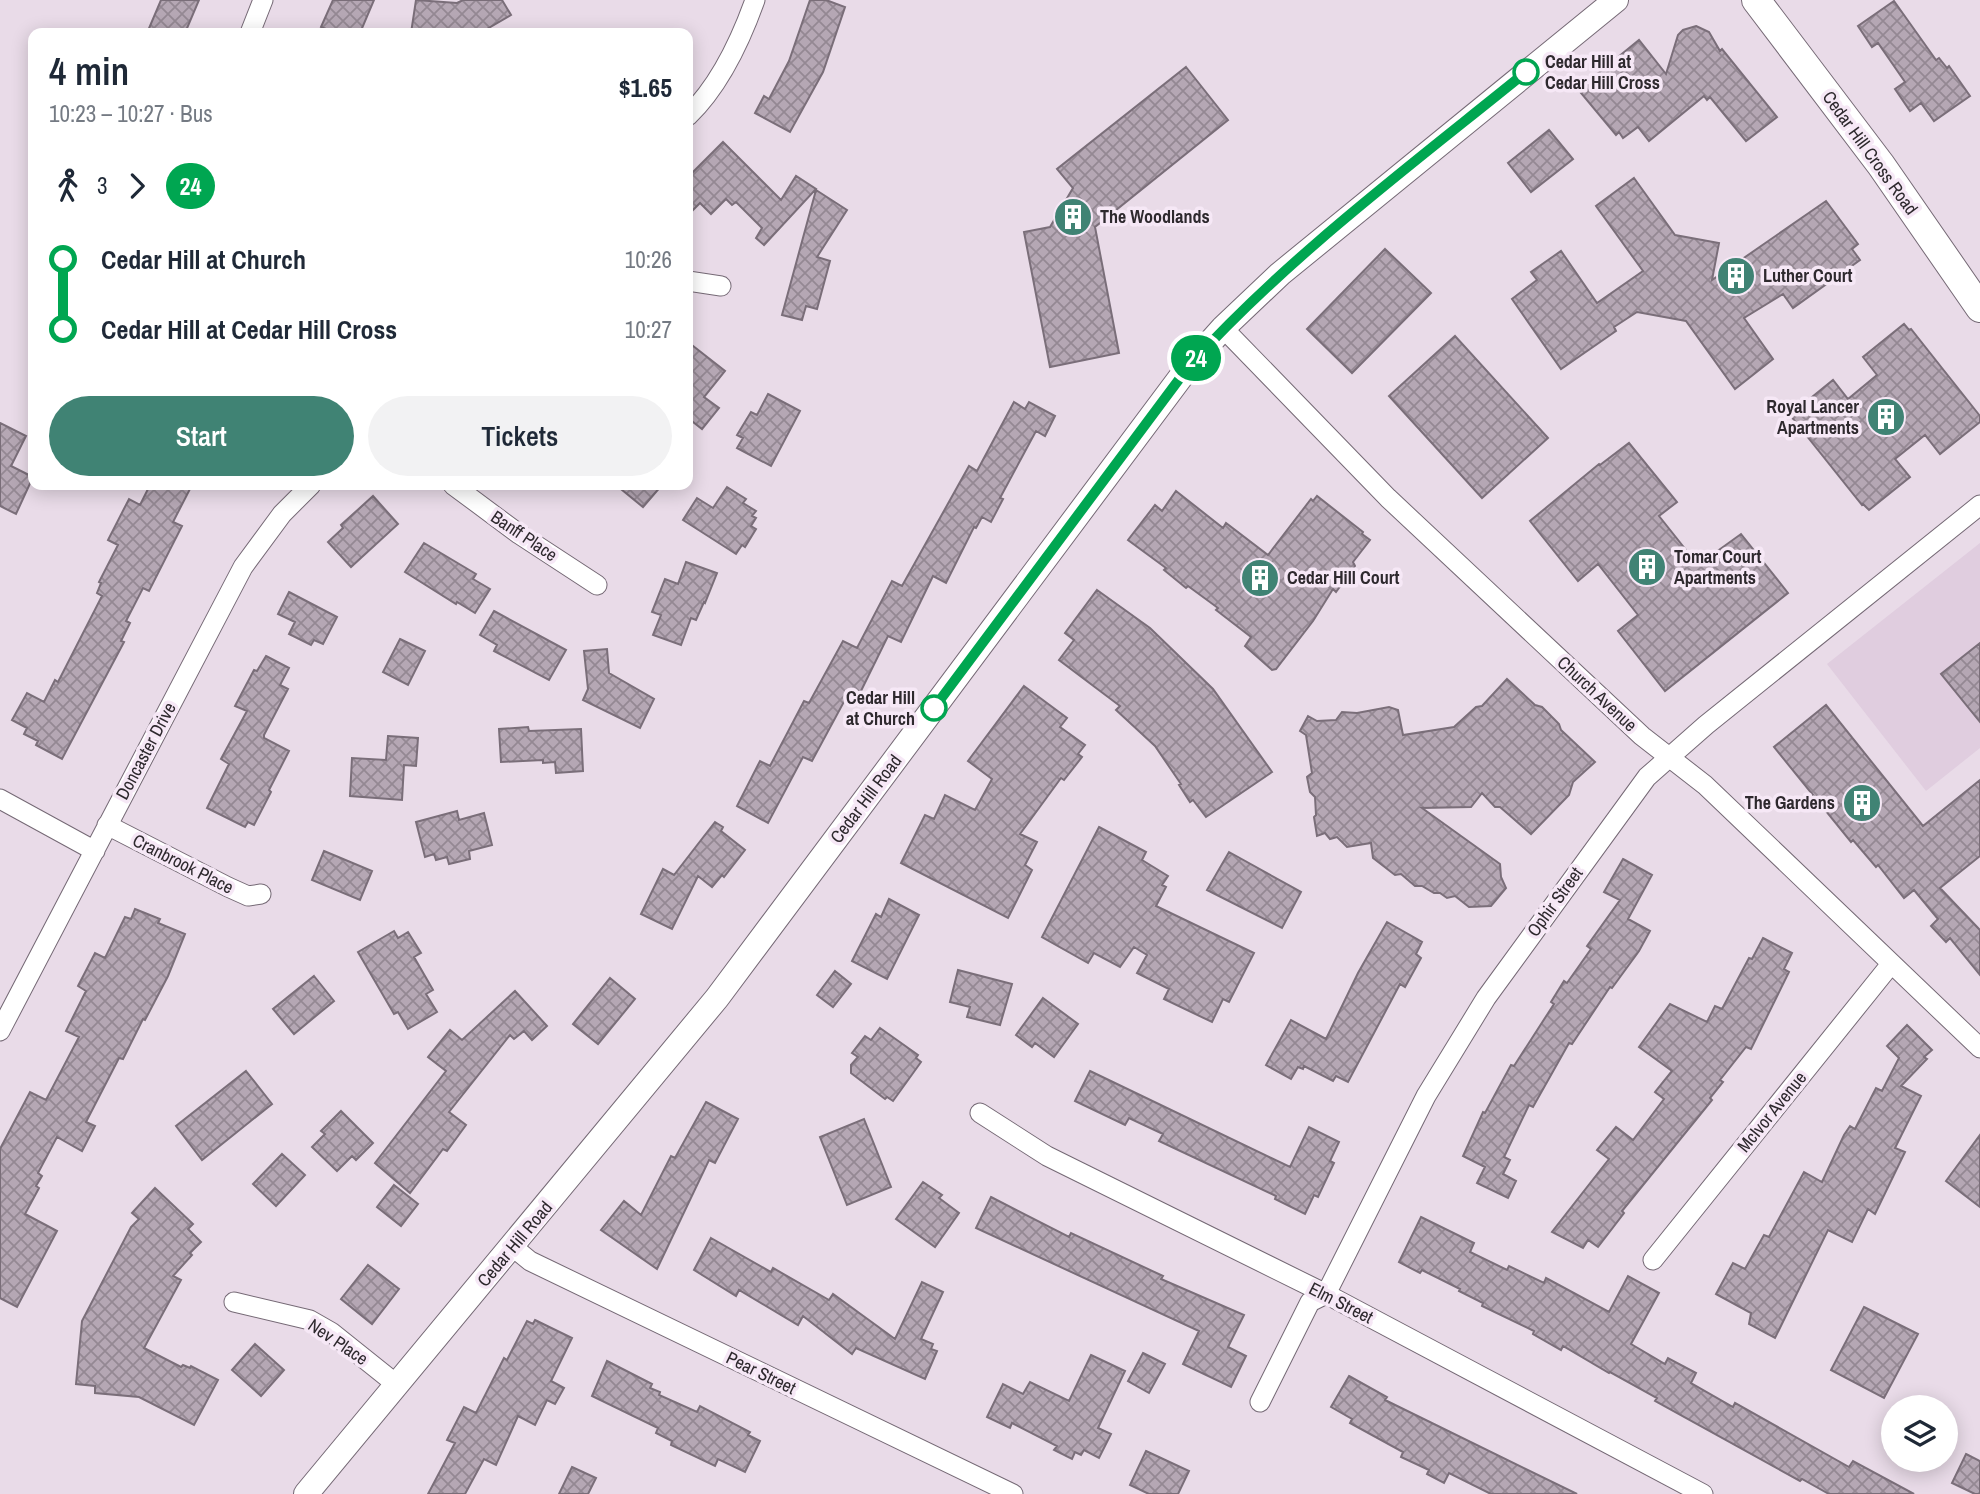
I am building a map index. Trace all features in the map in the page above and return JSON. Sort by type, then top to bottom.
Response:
[{"type":"main road","name":"Cedar Hill Cross Road","points":[[1756,0],[1881,165],[1980,308]]},
{"type":"street","points":[[252,28],[263,0]]},
{"type":"street","points":[[693,111],[703,102],[722,74],[755,0]]},
{"type":"street","name":"Cedar Hill Road","points":[[306,1494],[717,998],[1180,377],[1223,328],[1280,274],[1616,0]]},
{"type":"street","points":[[693,282],[721,286]]},
{"type":"street","name":"Church Avenue","points":[[1223,328],[1388,498],[1642,736],[1668,759],[1705,785],[1980,1048]]},
{"type":"street","name":"Doncaster Drive","points":[[0,1031],[243,567],[303,490]]},
{"type":"street","name":"Banff Place","points":[[460,490],[508,527],[597,585]]},
{"type":"street","name":"Ophir Street","points":[[1260,1402],[1310,1302],[1325,1294],[1426,1096],[1486,998],[1647,777],[1706,725],[1980,505]]},
{"type":"street","points":[[0,799],[95,851]]},
{"type":"street","name":"Cranbrook Place","points":[[107,825],[248,896],[261,894]]},
{"type":"street","name":"McIvor Avenue","points":[[1653,1260],[1891,964]]},
{"type":"street","name":"Elm Street","points":[[980,1113],[1046,1156],[1325,1294],[1703,1494]]},
{"type":"street","name":"Pear Street","points":[[513,1247],[530,1261],[1013,1494]]},
{"type":"street","name":"Nev Place","points":[[234,1302],[310,1320],[331,1332],[396,1384]]},
{"type":"shaded area","points":[[1980,543],[1980,643],[1941,674],[1980,722],[1980,748],[1926,791],[1827,664]]},
{"type":"building","points":[[161,0],[199,0],[187,28],[149,28]]},
{"type":"building","points":[[333,0],[374,0],[362,28],[321,27]]},
{"type":"building","points":[[416,0],[457,3],[463,0],[502,0],[511,15],[489,28],[412,28]]},
{"type":"building","points":[[810,0],[826,0],[845,7],[823,72],[790,132],[755,113],[764,96],[769,99],[789,61]]},
{"type":"building","points":[[1894,1],[1936,60],[1939,58],[1947,68],[1949,66],[1970,96],[1934,121],[1921,103],[1910,111],[1895,89],[1905,82],[1878,43],[1872,47],[1858,26]]},
{"type":"building","points":[[1696,26],[1709,32],[1720,51],[1722,49],[1777,117],[1746,141],[1710,97],[1707,100],[1704,96],[1649,141],[1638,127],[1623,138],[1619,132],[1616,135],[1581,93],[1587,89],[1584,85],[1639,40],[1666,74],[1678,35],[1683,30]]},
{"type":"building","name":"The Woodlands","points":[[1186,67],[1228,120],[1095,227],[1119,353],[1050,367],[1024,232],[1050,227],[1073,188],[1057,169]]},
{"type":"building","points":[[1549,130],[1573,159],[1531,192],[1508,163]]},
{"type":"building","points":[[723,142],[781,200],[796,176],[816,189],[764,245],[756,238],[762,228],[736,202],[732,205],[726,199],[711,214],[700,203],[693,210],[693,172]]},
{"type":"building","name":"Luther Court","points":[[1634,178],[1675,235],[1719,243],[1712,280],[1826,201],[1858,244],[1852,249],[1860,260],[1793,308],[1783,294],[1744,318],[1773,359],[1735,389],[1686,321],[1637,312],[1614,327],[1616,331],[1561,369],[1512,299],[1537,280],[1531,272],[1561,251],[1597,303],[1643,271],[1596,206]]},
{"type":"building","points":[[816,190],[847,210],[817,257],[830,261],[817,309],[806,306],[802,320],[782,315]]},
{"type":"building","points":[[1385,249],[1431,293],[1352,373],[1307,329]]},
{"type":"building","name":"Royal Lancer Apartments","points":[[1904,324],[1911,329],[1980,416],[1980,422],[1940,454],[1925,435],[1895,459],[1910,477],[1869,510],[1862,505],[1790,415],[1833,380],[1848,399],[1877,375],[1863,357]]},
{"type":"building","points":[[1455,336],[1548,438],[1482,498],[1389,396]]},
{"type":"building","points":[[693,346],[725,371],[704,397],[719,408],[702,429],[693,422]]},
{"type":"building","points":[[768,394],[800,411],[771,466],[737,448],[743,438],[737,435],[751,412],[757,415]]},
{"type":"building","points":[[1014,402],[1025,409],[1029,402],[1055,416],[1045,436],[1036,431],[1000,498],[1003,499],[991,522],[982,517],[976,528],[974,527],[946,583],[933,576],[901,642],[888,636],[856,701],[847,696],[812,761],[803,757],[768,823],[737,806],[760,761],[770,766],[804,701],[809,703],[843,641],[857,648],[892,581],[902,586],[969,466],[977,471]]},
{"type":"building","points":[[0,423],[26,436],[11,466],[28,474],[28,488],[16,514],[0,506]]},
{"type":"building","name":"Tomar Court Apartments","points":[[1629,443],[1677,502],[1659,516],[1698,565],[1741,534],[1788,593],[1665,691],[1618,631],[1638,615],[1598,564],[1578,581],[1530,521]]},
{"type":"building","points":[[727,487],[746,499],[743,503],[756,511],[752,516],[756,518],[751,526],[756,529],[745,547],[742,545],[736,554],[683,520],[697,498],[713,508]]},
{"type":"building","points":[[148,490],[189,490],[173,522],[182,526],[149,591],[143,588],[126,621],[130,623],[121,641],[124,642],[62,759],[36,745],[38,741],[24,734],[27,728],[12,720],[27,693],[44,702],[55,680],[58,682],[102,596],[97,593],[101,583],[99,582],[118,545],[108,540],[129,499],[140,505]]},
{"type":"building","points":[[622,490],[658,490],[643,507]]},
{"type":"building","name":"Cedar Hill Court","points":[[1176,491],[1223,528],[1226,523],[1268,555],[1311,499],[1313,501],[1317,496],[1370,540],[1353,562],[1355,566],[1336,592],[1333,589],[1313,621],[1276,669],[1272,670],[1245,646],[1251,637],[1216,610],[1218,608],[1188,586],[1186,588],[1164,570],[1166,568],[1128,540],[1155,505],[1162,511]]},
{"type":"building","points":[[373,496],[398,524],[351,567],[328,542],[343,528],[341,525]]},
{"type":"building","points":[[424,543],[476,574],[473,579],[490,589],[475,613],[405,572]]},
{"type":"building","points":[[686,562],[717,573],[696,620],[691,618],[681,645],[653,635],[661,615],[652,612],[665,579],[678,584]]},
{"type":"building","points":[[1097,590],[1150,628],[1213,689],[1272,772],[1206,817],[1193,800],[1190,802],[1155,746],[1116,710],[1120,706],[1059,660],[1074,640],[1065,633]]},
{"type":"building","points":[[289,592],[337,617],[323,644],[314,640],[311,645],[289,634],[295,622],[278,614]]},
{"type":"building","points":[[494,611],[566,650],[549,680],[494,651],[497,645],[480,635]]},
{"type":"building","points":[[400,639],[425,651],[408,685],[383,672]]},
{"type":"building","points":[[1980,643],[1980,722],[1941,674]]},
{"type":"building","points":[[607,649],[609,673],[654,699],[640,728],[583,700],[588,689],[584,651]]},
{"type":"building","points":[[266,656],[289,668],[280,685],[288,689],[264,738],[289,751],[254,825],[248,822],[245,827],[207,808],[229,764],[221,759],[247,711],[235,706],[254,670],[257,671]]},
{"type":"building","points":[[1507,679],[1535,705],[1542,707],[1559,724],[1561,730],[1595,762],[1573,782],[1569,795],[1531,834],[1500,807],[1495,807],[1482,793],[1471,807],[1422,808],[1500,864],[1501,877],[1506,888],[1491,906],[1469,907],[1455,896],[1447,898],[1422,886],[1415,886],[1401,874],[1395,875],[1373,858],[1371,843],[1347,847],[1337,837],[1330,839],[1325,833],[1317,836],[1315,797],[1310,792],[1307,777],[1312,773],[1306,735],[1300,731],[1308,716],[1317,721],[1336,720],[1342,712],[1357,713],[1389,707],[1398,710],[1403,735],[1454,727],[1476,707],[1482,706]]},
{"type":"building","points":[[1024,686],[1067,718],[1060,727],[1085,745],[1078,754],[1082,757],[1064,780],[1061,778],[1020,834],[1037,842],[1025,865],[1032,870],[1008,918],[901,863],[925,815],[934,819],[945,795],[975,810],[992,779],[968,761]]},
{"type":"building","name":"The Gardens","points":[[1826,705],[1923,826],[1980,780],[1980,856],[1940,888],[1980,930],[1980,975],[1950,938],[1946,942],[1931,926],[1938,919],[1914,890],[1904,898],[1878,865],[1876,867],[1853,840],[1851,842],[1774,747]]},
{"type":"building","points":[[528,727],[529,731],[581,729],[583,771],[556,773],[555,762],[543,763],[543,760],[501,762],[499,729]]},
{"type":"building","points":[[388,736],[418,738],[416,766],[404,765],[402,800],[350,796],[352,758],[386,760]]},
{"type":"building","points":[[457,811],[459,820],[484,813],[492,845],[469,851],[470,859],[449,864],[447,857],[436,860],[434,854],[425,857],[416,822]]},
{"type":"building","points":[[715,822],[723,827],[721,831],[745,850],[724,877],[722,875],[712,887],[698,876],[672,929],[641,914],[663,869],[674,875]]},
{"type":"building","points":[[1099,827],[1146,852],[1142,860],[1168,876],[1162,885],[1166,887],[1156,906],[1254,953],[1229,1002],[1223,999],[1212,1022],[1164,999],[1169,989],[1137,973],[1147,955],[1134,947],[1120,967],[1094,953],[1088,963],[1042,937]]},
{"type":"building","points":[[324,851],[372,871],[360,900],[312,880]]},
{"type":"building","points":[[1229,852],[1301,892],[1282,928],[1207,890]]},
{"type":"building","points":[[1623,859],[1652,875],[1628,919],[1650,931],[1639,951],[1612,988],[1610,987],[1572,1044],[1569,1043],[1533,1107],[1529,1105],[1504,1157],[1510,1160],[1503,1174],[1516,1181],[1508,1198],[1477,1183],[1485,1167],[1463,1156],[1483,1112],[1485,1113],[1511,1065],[1514,1066],[1554,1004],[1551,1002],[1564,981],[1567,983],[1591,949],[1587,946],[1620,900],[1604,892]]},
{"type":"building","points":[[889,899],[919,915],[887,979],[852,961],[876,914],[881,917]]},
{"type":"building","points":[[135,909],[160,919],[158,923],[185,934],[168,976],[145,1020],[143,1019],[123,1059],[119,1058],[86,1122],[95,1126],[82,1151],[57,1137],[38,1173],[42,1176],[36,1186],[39,1188],[25,1214],[57,1231],[17,1307],[0,1298],[0,1149],[30,1092],[46,1100],[79,1037],[66,1031],[86,991],[78,986],[95,953],[105,958],[125,917],[131,919]]},
{"type":"building","points":[[1387,922],[1422,942],[1416,954],[1421,958],[1405,987],[1400,984],[1348,1082],[1336,1076],[1333,1081],[1304,1066],[1303,1069],[1298,1067],[1291,1079],[1266,1065],[1291,1020],[1326,1039],[1358,973]]},
{"type":"building","points":[[394,931],[398,938],[408,932],[421,953],[414,957],[433,990],[426,994],[437,1012],[408,1029],[398,1012],[394,1014],[358,952]]},
{"type":"building","points":[[1763,938],[1792,953],[1784,969],[1789,972],[1751,1049],[1746,1047],[1720,1080],[1723,1082],[1710,1098],[1712,1100],[1622,1211],[1624,1213],[1598,1247],[1588,1240],[1583,1248],[1552,1232],[1609,1159],[1597,1150],[1616,1127],[1633,1140],[1664,1099],[1655,1092],[1672,1071],[1639,1047],[1670,1004],[1707,1022],[1715,1006],[1722,1009],[1749,958],[1752,959]]},
{"type":"building","points":[[958,970],[1012,984],[1000,1025],[967,1017],[970,1007],[950,1002]]},
{"type":"building","points":[[835,971],[851,984],[833,1007],[817,995]]},
{"type":"building","points":[[314,976],[334,1001],[294,1034],[273,1009]]},
{"type":"building","points":[[610,978],[635,999],[598,1044],[573,1024]]},
{"type":"building","points":[[515,991],[547,1026],[532,1040],[524,1031],[514,1039],[510,1035],[449,1112],[466,1125],[447,1151],[443,1149],[410,1193],[375,1163],[446,1071],[428,1057],[450,1030],[462,1040]]},
{"type":"building","points":[[1043,998],[1078,1024],[1054,1057],[1035,1043],[1032,1047],[1016,1035]]},
{"type":"building","points":[[1907,1025],[1932,1050],[1901,1086],[1921,1096],[1895,1148],[1905,1152],[1875,1214],[1868,1209],[1852,1242],[1828,1230],[1775,1338],[1749,1324],[1751,1313],[1716,1294],[1733,1263],[1745,1269],[1764,1235],[1769,1237],[1804,1172],[1822,1182],[1844,1135],[1850,1126],[1855,1129],[1876,1088],[1882,1091],[1899,1058],[1887,1046]]},
{"type":"building","points":[[880,1028],[918,1055],[916,1058],[921,1062],[893,1101],[887,1097],[885,1099],[851,1073],[851,1065],[858,1057],[852,1053],[865,1036],[871,1040]]},
{"type":"building","points":[[246,1071],[272,1104],[202,1160],[176,1126]]},
{"type":"building","points":[[1090,1071],[1290,1167],[1309,1127],[1339,1142],[1330,1161],[1334,1163],[1318,1197],[1314,1195],[1305,1214],[1275,1199],[1276,1196],[1159,1141],[1163,1134],[1129,1118],[1125,1125],[1075,1101]]},
{"type":"building","points":[[706,1102],[738,1119],[715,1163],[709,1160],[657,1269],[601,1230],[624,1201],[641,1215],[671,1156],[675,1158]]},
{"type":"building","points":[[341,1111],[373,1143],[356,1160],[352,1156],[337,1171],[312,1147],[325,1134],[321,1131]]},
{"type":"building","points":[[864,1119],[891,1187],[847,1205],[820,1137]]},
{"type":"building","points":[[1980,1135],[1980,1207],[1946,1181]]},
{"type":"building","points":[[282,1154],[305,1175],[276,1206],[253,1184]]},
{"type":"building","points":[[923,1182],[942,1195],[939,1198],[959,1213],[935,1247],[896,1219]]},
{"type":"building","points":[[394,1185],[418,1204],[401,1226],[377,1207]]},
{"type":"building","points":[[155,1188],[193,1224],[188,1229],[201,1242],[173,1276],[181,1280],[144,1348],[181,1367],[191,1366],[218,1380],[194,1425],[139,1397],[95,1393],[95,1386],[76,1384],[82,1321],[131,1227],[139,1219],[132,1213]]},
{"type":"building","points":[[991,1197],[1069,1237],[1071,1233],[1163,1276],[1161,1279],[1244,1315],[1228,1347],[1246,1356],[1231,1387],[1183,1364],[1199,1331],[976,1228]]},
{"type":"building","points":[[1421,1217],[1474,1243],[1470,1252],[1507,1270],[1509,1266],[1544,1283],[1546,1278],[1609,1312],[1628,1276],[1659,1293],[1631,1344],[1665,1364],[1668,1358],[1696,1373],[1691,1383],[1733,1407],[1735,1403],[1849,1467],[1853,1461],[1914,1494],[1829,1494],[1802,1479],[1800,1481],[1655,1401],[1657,1398],[1563,1346],[1561,1350],[1533,1334],[1534,1331],[1482,1306],[1483,1303],[1459,1291],[1460,1289],[1399,1262]]},
{"type":"building","points":[[711,1238],[771,1272],[773,1268],[829,1300],[833,1294],[895,1339],[922,1282],[943,1292],[921,1339],[933,1344],[931,1349],[937,1351],[925,1379],[856,1348],[852,1354],[803,1316],[798,1325],[739,1290],[736,1296],[694,1270]]},
{"type":"building","points":[[368,1265],[399,1289],[372,1324],[341,1299]]},
{"type":"building","points":[[1864,1307],[1918,1334],[1886,1395],[1881,1396],[1831,1370]]},
{"type":"building","points":[[535,1320],[572,1338],[551,1381],[564,1388],[555,1404],[547,1400],[535,1425],[518,1416],[496,1465],[484,1459],[465,1494],[428,1494],[455,1443],[447,1440],[464,1407],[476,1413],[504,1358],[507,1360],[527,1321],[533,1324]]},
{"type":"building","points":[[255,1344],[284,1370],[261,1396],[232,1370]]},
{"type":"building","points":[[1143,1353],[1165,1364],[1149,1393],[1128,1381]]},
{"type":"building","points":[[1091,1355],[1125,1371],[1098,1428],[1111,1434],[1099,1458],[1084,1450],[1081,1455],[1075,1452],[1072,1459],[1054,1450],[1057,1446],[1012,1423],[1010,1428],[987,1417],[1003,1384],[1023,1394],[1030,1382],[1069,1401]]},
{"type":"building","points":[[607,1361],[652,1384],[650,1388],[660,1392],[659,1395],[697,1412],[700,1406],[750,1432],[748,1435],[760,1441],[745,1472],[718,1459],[715,1466],[671,1445],[672,1441],[656,1433],[658,1428],[592,1396]]},
{"type":"building","points":[[1349,1376],[1387,1397],[1385,1400],[1577,1494],[1491,1494],[1449,1473],[1444,1483],[1427,1474],[1429,1470],[1401,1457],[1403,1452],[1350,1423],[1352,1419],[1331,1407]]},
{"type":"building","points":[[1146,1451],[1189,1471],[1178,1494],[1149,1494],[1130,1485]]},
{"type":"building","points":[[1966,1454],[1980,1461],[1980,1494],[1952,1483]]},
{"type":"building","points":[[572,1467],[596,1478],[588,1494],[559,1494]]},
{"type":"bus line","name":"24","points":[[934,708],[1189,366],[1223,328],[1280,274],[1526,72]]},
{"type":"place","name":"Cedar Hill at Cedar Hill Cross","points":[[1526,72]]},
{"type":"place","name":"The Woodlands","points":[[1073,217]]},
{"type":"place","name":"Luther Court","points":[[1736,276]]},
{"type":"place","name":"Royal Lancer Apartments","points":[[1886,417]]},
{"type":"place","name":"Tomar Court Apartments","points":[[1647,567]]},
{"type":"place","name":"Cedar Hill Court","points":[[1260,578]]},
{"type":"place","name":"Cedar Hill at Church","points":[[934,708]]},
{"type":"place","name":"The Gardens","points":[[1862,803]]}]
